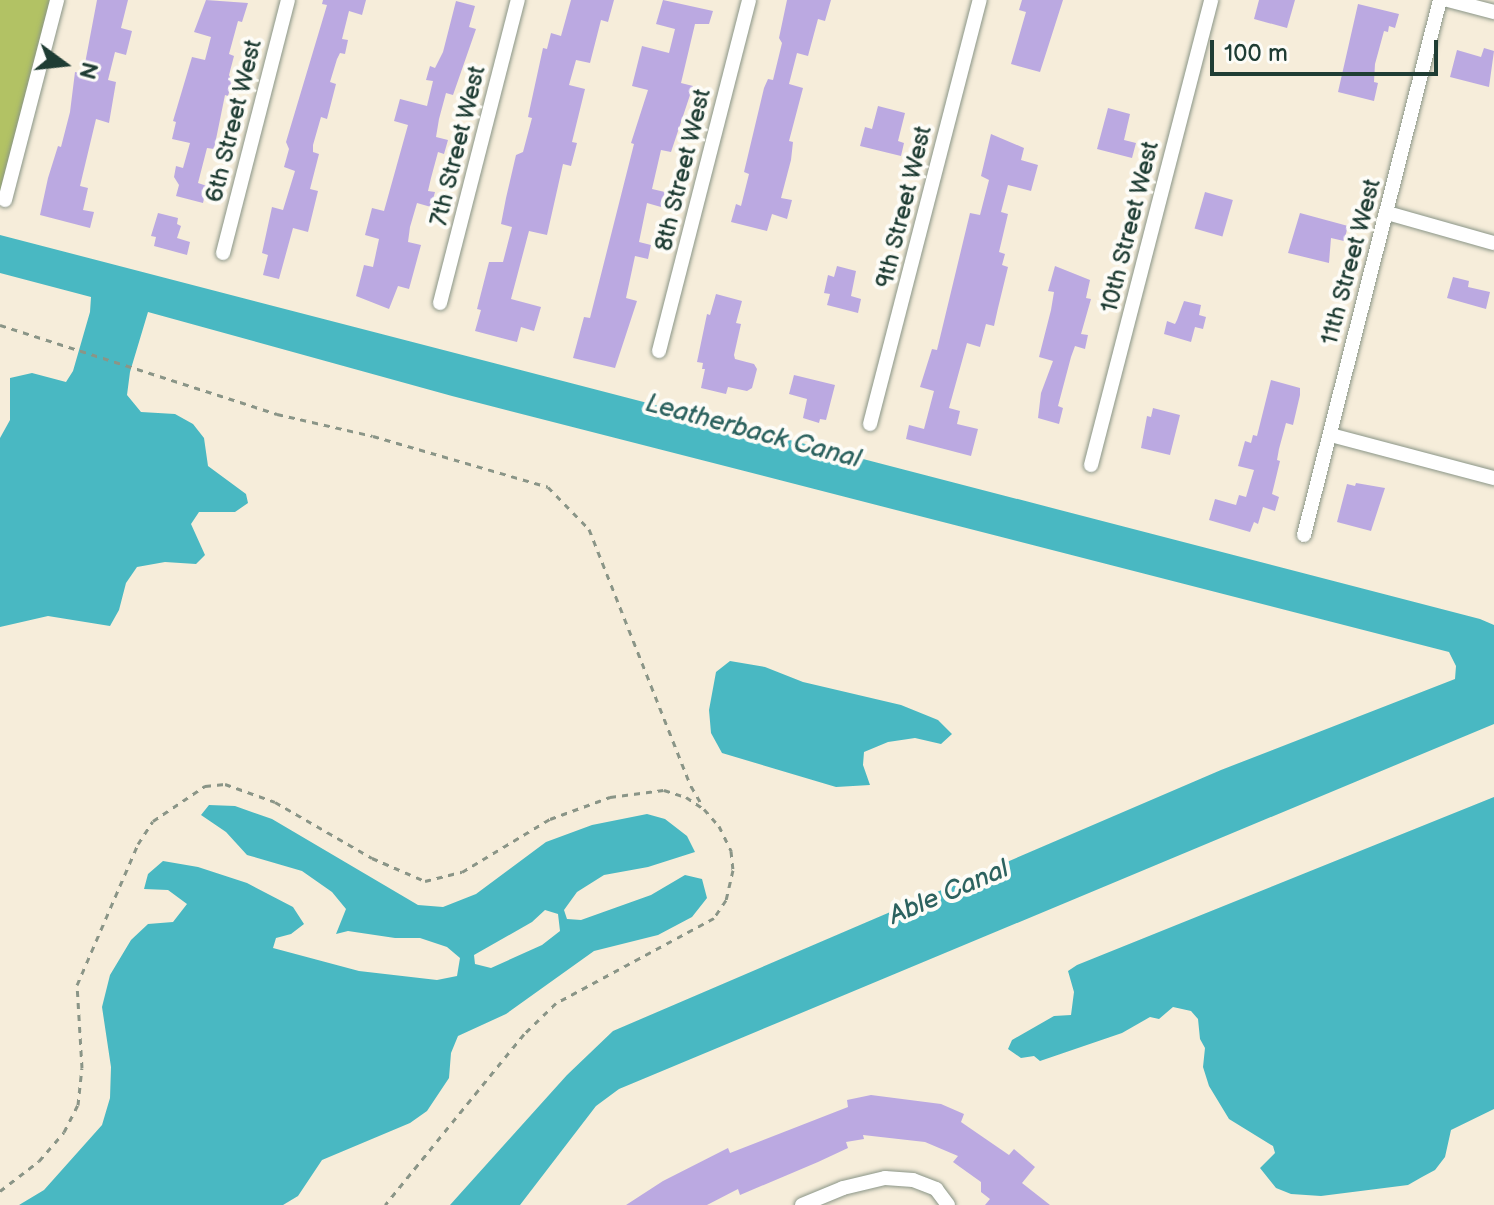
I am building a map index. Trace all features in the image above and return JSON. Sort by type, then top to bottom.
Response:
[{"type":"street","points":[[5,200],[57,0]]},
{"type":"street","name":"6th Street West","points":[[223,253],[288,0]]},
{"type":"street","name":"7th Street West","points":[[440,303],[518,0]]},
{"type":"street","name":"8th Street West","points":[[659,351],[749,0]]},
{"type":"street","name":"9th Street West","points":[[870,424],[980,0]]},
{"type":"street","name":"10th Street West","points":[[1091,465],[1211,0]]},
{"type":"street","name":"11th Street West","points":[[1304,535],[1440,0]]},
{"type":"street","points":[[1448,0],[1494,12]]},
{"type":"street","points":[[1387,213],[1494,243]]},
{"type":"street","points":[[1331,435],[1494,478]]},
{"type":"street","points":[[802,1205],[843,1188],[885,1178],[913,1180],[936,1189],[948,1205]]},
{"type":"path","points":[[0,325],[135,365],[277,414],[373,436],[548,487],[589,529],[691,786],[704,809],[719,826],[731,851],[733,870],[726,900],[714,918],[556,1003],[524,1034],[385,1205]]},
{"type":"path","points":[[0,1191],[39,1161],[64,1132],[78,1105],[82,1068],[77,985],[138,844],[153,821],[205,786],[225,784],[275,802],[372,858],[425,881],[462,872],[550,819],[610,797],[664,790],[704,809]]},
{"type":"green space","points":[[0,0],[54,0],[0,201]]},
{"type":"water","points":[[0,235],[1480,619],[1494,625],[1494,724],[619,1089],[596,1106],[520,1205],[450,1205],[567,1075],[613,1031],[1221,770],[1455,679],[1456,666],[1449,652],[452,396],[148,312],[130,372],[127,395],[141,412],[175,414],[193,424],[204,438],[208,466],[246,494],[248,503],[235,512],[199,512],[191,524],[205,555],[196,564],[165,562],[137,567],[126,583],[119,610],[110,626],[48,616],[0,627],[0,438],[10,420],[10,378],[32,373],[66,382],[73,371],[90,312],[91,297],[0,273]]},
{"type":"water","points":[[730,661],[765,667],[803,682],[901,705],[938,720],[952,734],[941,744],[915,738],[888,742],[864,752],[863,765],[870,785],[836,787],[722,753],[711,733],[709,710],[716,672]]},
{"type":"water","points":[[1494,797],[1494,1109],[1451,1130],[1445,1157],[1435,1170],[1408,1185],[1321,1196],[1291,1194],[1276,1188],[1260,1168],[1275,1153],[1273,1146],[1229,1119],[1209,1086],[1203,1067],[1205,1048],[1200,1039],[1198,1019],[1191,1011],[1173,1007],[1159,1019],[1150,1017],[1122,1033],[1040,1061],[1034,1056],[1021,1058],[1008,1049],[1012,1040],[1054,1016],[1071,1015],[1074,992],[1068,971],[1077,965]]},
{"type":"water","points":[[209,805],[235,806],[272,819],[418,905],[443,907],[476,894],[546,842],[592,825],[647,814],[665,819],[687,836],[695,852],[648,867],[604,875],[577,892],[564,910],[567,919],[581,920],[651,895],[685,875],[702,879],[707,898],[692,917],[658,935],[594,951],[506,1014],[458,1036],[451,1053],[449,1078],[427,1111],[410,1123],[322,1160],[298,1196],[283,1205],[19,1205],[44,1190],[102,1125],[110,1098],[111,1067],[102,1007],[110,975],[131,940],[148,924],[173,922],[187,904],[168,890],[144,889],[148,874],[163,861],[198,867],[247,883],[293,907],[304,924],[291,934],[276,938],[273,948],[359,971],[437,980],[457,976],[460,958],[447,947],[420,938],[395,938],[348,931],[336,934],[346,909],[332,892],[302,871],[247,855],[226,832],[201,815]],"holes":[[[545,910],[558,914],[560,931],[542,945],[491,968],[475,964],[474,955],[532,922]]]},
{"type":"building","points":[[97,0],[128,0],[121,28],[132,31],[126,55],[115,52],[108,80],[116,82],[109,123],[96,119],[80,186],[88,188],[83,210],[94,212],[90,228],[40,215],[48,178],[58,146],[61,147],[70,112],[75,72],[83,74]]},
{"type":"building","points":[[206,0],[248,3],[242,22],[238,21],[229,54],[234,56],[229,75],[232,82],[228,96],[225,95],[214,149],[207,148],[198,183],[207,186],[203,203],[176,196],[179,185],[174,177],[176,166],[183,168],[190,143],[172,139],[176,122],[173,121],[192,57],[205,60],[211,37],[194,32]]},
{"type":"building","points":[[323,0],[366,0],[362,15],[349,11],[342,39],[348,40],[345,54],[340,53],[337,59],[330,82],[336,84],[327,119],[321,117],[313,145],[313,152],[319,154],[310,189],[318,191],[308,232],[293,228],[279,279],[263,275],[268,255],[262,253],[272,207],[283,210],[295,171],[284,167],[289,149],[286,142],[327,5],[322,4]]},
{"type":"building","points":[[571,0],[614,0],[608,22],[601,20],[590,63],[576,60],[569,85],[585,89],[572,142],[577,143],[571,166],[563,164],[547,235],[529,231],[511,299],[541,307],[534,331],[521,327],[517,342],[475,331],[481,310],[477,309],[489,262],[503,262],[512,227],[501,224],[516,155],[523,152],[532,118],[528,117],[543,48],[547,49],[551,33],[561,36]]},
{"type":"building","points":[[663,0],[713,11],[709,24],[695,24],[681,83],[693,86],[671,152],[661,150],[652,189],[665,192],[661,207],[647,203],[639,242],[651,245],[648,259],[635,256],[626,298],[637,301],[615,368],[573,358],[584,317],[590,318],[634,144],[631,143],[648,90],[632,86],[642,46],[669,53],[675,29],[656,24]]},
{"type":"building","points":[[787,0],[831,0],[825,21],[818,19],[808,56],[797,53],[789,84],[803,88],[789,141],[793,142],[791,160],[781,198],[792,200],[787,219],[772,214],[767,231],[731,222],[736,204],[741,206],[749,174],[744,172],[764,88],[768,79],[773,80],[782,43],[779,38]]},
{"type":"building","points":[[1022,0],[1063,0],[1040,72],[1011,64],[1026,12],[1019,10]]},
{"type":"building","points":[[1259,0],[1295,0],[1287,28],[1254,19]]},
{"type":"building","points":[[456,1],[475,6],[469,27],[476,29],[453,95],[446,93],[439,119],[436,137],[448,140],[444,154],[438,152],[431,178],[428,191],[435,192],[431,207],[417,203],[410,227],[408,242],[421,245],[409,289],[398,286],[389,309],[356,296],[364,265],[373,267],[379,239],[365,235],[372,208],[384,211],[408,125],[394,121],[400,99],[427,106],[433,81],[426,80],[430,66],[435,68],[443,52]]},
{"type":"building","points":[[1358,4],[1399,14],[1395,28],[1389,26],[1388,32],[1384,31],[1375,64],[1374,82],[1378,83],[1374,101],[1338,92]]},
{"type":"building","points":[[1484,48],[1494,51],[1489,87],[1450,77],[1457,50],[1481,57]]},
{"type":"building","points":[[878,106],[905,113],[898,141],[904,143],[901,156],[860,146],[865,127],[872,129]]},
{"type":"building","points":[[1108,108],[1130,114],[1124,140],[1136,143],[1132,158],[1097,149]]},
{"type":"building","points":[[991,134],[1024,148],[1021,160],[1038,165],[1031,191],[1008,185],[1001,212],[1008,214],[999,252],[1005,254],[1002,265],[1008,267],[994,326],[986,324],[980,347],[967,343],[949,408],[960,411],[957,424],[978,429],[971,456],[906,439],[909,425],[924,429],[934,391],[920,387],[932,349],[937,350],[970,213],[980,215],[989,180],[981,176]]},
{"type":"building","points":[[1205,192],[1233,200],[1222,237],[1195,229]]},
{"type":"building","points":[[158,213],[178,218],[177,224],[181,226],[177,238],[190,242],[187,255],[154,246],[156,237],[151,236]]},
{"type":"building","points":[[1300,213],[1348,226],[1344,241],[1331,238],[1329,263],[1288,253]]},
{"type":"building","points":[[837,266],[856,271],[851,296],[861,299],[858,313],[827,305],[830,294],[824,293],[828,275],[834,277]]},
{"type":"building","points":[[1055,266],[1090,280],[1086,298],[1091,299],[1081,334],[1088,335],[1085,349],[1075,346],[1071,357],[1058,406],[1063,408],[1059,424],[1038,418],[1041,393],[1053,361],[1039,357],[1051,310],[1054,292],[1048,291]]},
{"type":"building","points":[[1453,277],[1469,281],[1468,287],[1490,292],[1486,309],[1447,298]]},
{"type":"building","points":[[716,294],[742,301],[736,323],[741,324],[734,355],[735,359],[754,364],[757,369],[752,388],[747,391],[728,387],[726,394],[701,388],[705,369],[702,369],[703,363],[697,362],[707,314],[710,315]]},
{"type":"building","points":[[1184,301],[1201,305],[1199,315],[1206,317],[1203,329],[1195,327],[1191,342],[1164,334],[1167,321],[1175,324]]},
{"type":"building","points":[[794,375],[835,385],[826,420],[820,419],[819,423],[803,418],[807,399],[789,394]]},
{"type":"building","points":[[1271,380],[1300,388],[1300,395],[1293,425],[1286,423],[1279,449],[1277,460],[1280,461],[1272,494],[1279,497],[1275,511],[1263,507],[1258,524],[1254,522],[1250,532],[1209,520],[1215,499],[1236,505],[1239,495],[1246,497],[1254,470],[1238,466],[1245,441],[1251,443],[1253,435],[1257,436]]},
{"type":"building","points":[[1153,408],[1180,415],[1170,455],[1141,448],[1147,416],[1151,417]]},
{"type":"building","points":[[1356,483],[1385,488],[1371,531],[1337,522],[1347,484],[1355,486]]},
{"type":"building","points":[[871,1095],[941,1104],[964,1114],[961,1122],[1009,1155],[1014,1149],[1035,1167],[1022,1183],[1050,1205],[985,1205],[990,1199],[981,1192],[981,1182],[953,1162],[958,1156],[925,1142],[863,1135],[864,1139],[846,1142],[848,1148],[818,1162],[740,1195],[738,1189],[707,1205],[626,1205],[663,1181],[728,1148],[730,1153],[848,1107],[847,1100]]},
{"type":"water label","name":"Leatherback Canal","points":[[753,432]]},
{"type":"water label","name":"Able Canal","points":[[949,893]]}]
